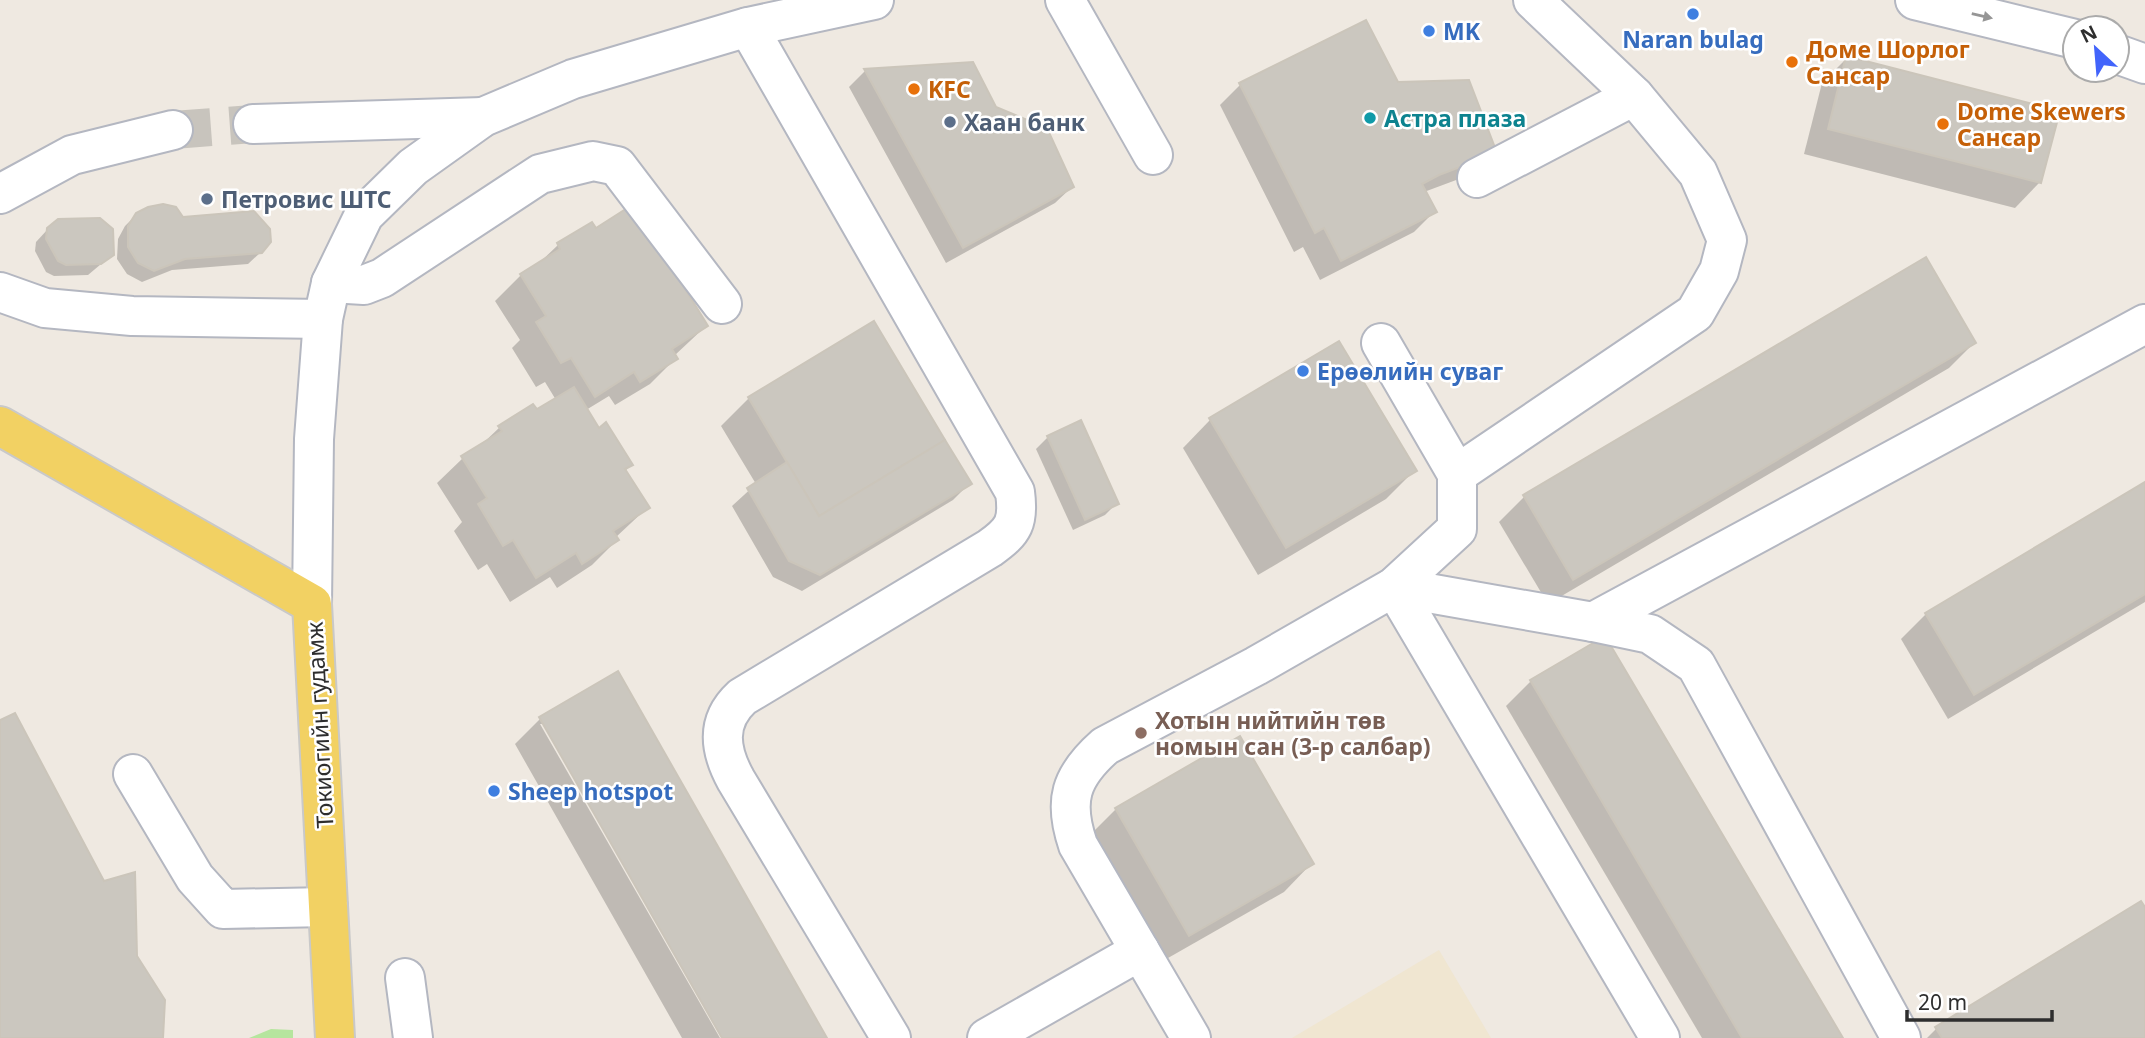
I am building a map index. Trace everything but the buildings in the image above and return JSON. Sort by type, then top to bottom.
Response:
[{"type":"main road","name":"Токиогийн гудамж","points":[[0,426],[313,604],[335,1038]]},
{"type":"street","points":[[313,604],[314,439],[323,319],[331,283],[364,215],[413,167],[484,117],[573,79],[748,27],[874,0]]},
{"type":"street","points":[[1065,0],[1153,155]]},
{"type":"street","points":[[1457,474],[1695,313],[1720,271],[1727,240],[1698,173],[1634,96],[1533,0]]},
{"type":"street","points":[[1915,0],[2061,36]]},
{"type":"street","points":[[748,27],[1016,492],[1015,523],[1007,536],[742,696],[729,713],[722,733],[724,755],[736,780],[891,1038]]},
{"type":"street","points":[[1477,178],[1634,96]]},
{"type":"street","points":[[253,124],[484,117]]},
{"type":"street","points":[[0,194],[72,155],[173,130]]},
{"type":"street","points":[[331,283],[363,285],[382,278],[540,174],[593,161],[617,166],[722,304]]},
{"type":"street","points":[[0,292],[45,308],[132,316],[323,319]]},
{"type":"street","points":[[1593,622],[2145,324]]},
{"type":"street","points":[[1191,1038],[1078,845],[1070,822],[1069,798],[1089,760],[1105,746],[1256,666],[1394,587],[1457,529],[1457,474],[1381,343]]},
{"type":"street","points":[[1394,587],[1593,622],[1650,635],[1696,665],[1901,1038]]},
{"type":"street","points":[[1394,587],[1660,1038]]},
{"type":"street","points":[[133,774],[195,878],[223,909],[328,907]]},
{"type":"street","points":[[987,1038],[1140,951]]},
{"type":"street","points":[[405,978],[413,1038]]},
{"type":"shaded area","points":[[1439,950],[1491,1038],[1292,1038]]},
{"type":"green space","points":[[271,1029],[293,1030],[293,1038],[249,1038]]},
{"type":"tunnel","points":[[173,130],[253,124]]},
{"type":"place","name":"Naran bulag","points":[[1693,14]]},
{"type":"place","name":"MK","points":[[1429,31]]},
{"type":"place","name":"Доме Шорлог Сансар","points":[[1792,62]]},
{"type":"place","name":"KFC","points":[[914,89]]},
{"type":"place","name":"Астра плаза","points":[[1370,118]]},
{"type":"place","name":"Хаан банк","points":[[950,122]]},
{"type":"place","name":"Dome Skewers Сансар","points":[[1943,124]]},
{"type":"place","name":"Петровис ШТС","points":[[207,199]]},
{"type":"place","name":"Ерөөлийн суваг","points":[[1303,371]]},
{"type":"place","name":"Хотын нийтийн төв номын сан (3-р салбар)","points":[[1141,733]]},
{"type":"place","name":"Sheep hotspot","points":[[494,791]]}]
